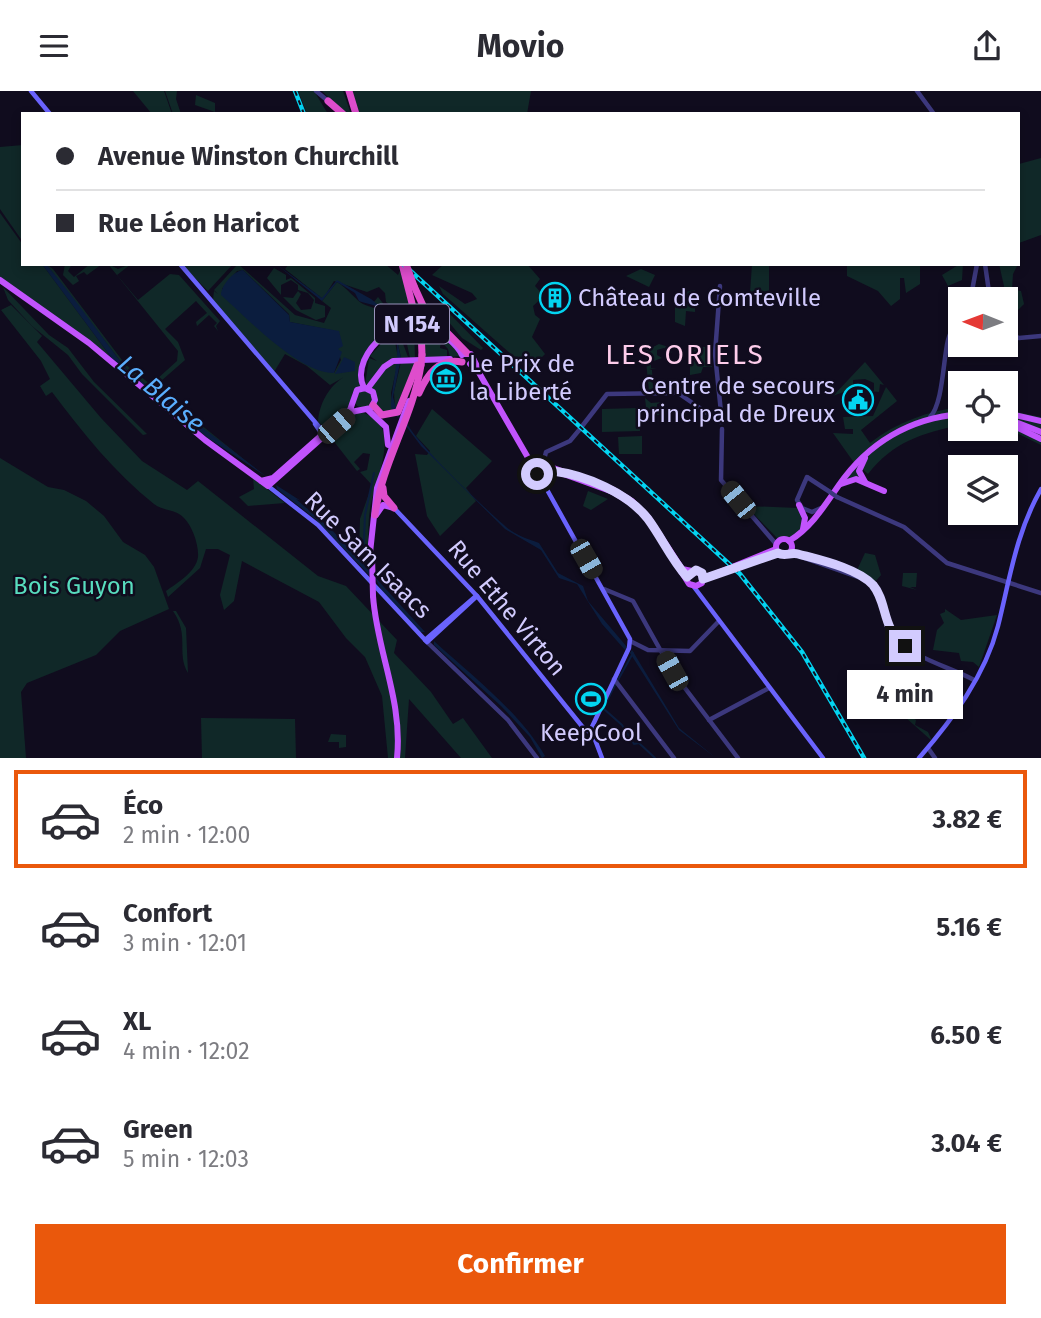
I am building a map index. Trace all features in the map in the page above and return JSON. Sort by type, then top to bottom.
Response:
[{"type":"highway","points":[[347,91],[354,112]]},
{"type":"highway","points":[[328,101],[341,112]]},
{"type":"highway","points":[[405,266],[425,310],[466,358]]},
{"type":"highway","points":[[406,418],[420,355],[419,329],[411,283]]},
{"type":"highway","points":[[375,515],[382,477],[406,418],[433,370],[449,361],[466,358]]},
{"type":"highway","points":[[367,408],[380,415],[394,414],[405,401],[419,365]]},
{"type":"highway","points":[[382,477],[383,495],[394,508]]},
{"type":"main road","points":[[31,91],[48,112]]},
{"type":"main road","points":[[182,266],[323,433]]},
{"type":"main road","name":"Rue Sam Isaacs","points":[[0,280],[89,343],[182,421],[318,525],[426,641]]},
{"type":"main road","name":"N 154","points":[[366,388],[362,373],[370,354],[386,334],[399,326],[422,323],[431,325],[456,345],[477,370],[543,470]]},
{"type":"main road","name":"N 154","points":[[366,388],[384,367],[400,360],[466,358]]},
{"type":"main road","points":[[382,477],[419,365]]},
{"type":"main road","points":[[366,388],[375,396],[367,408],[351,412],[265,484],[351,409],[355,392],[366,388]]},
{"type":"main road","points":[[352,401],[367,408],[384,424],[389,436],[371,522],[372,595],[376,628],[398,720],[397,758]]},
{"type":"main road","points":[[792,548],[850,470],[874,447],[893,433],[926,419],[948,415]]},
{"type":"main road","points":[[776,545],[782,556],[792,548],[867,455],[901,432],[939,416]]},
{"type":"main road","points":[[1018,419],[1041,421]]},
{"type":"main road","points":[[1018,422],[1041,432]]},
{"type":"main road","points":[[1018,423],[1041,432]]},
{"type":"main road","points":[[1018,425],[1041,439]]},
{"type":"main road","points":[[866,483],[859,470],[867,455]]},
{"type":"main road","points":[[590,732],[629,647],[604,589],[544,485],[543,470],[558,472],[603,488],[634,505],[689,574],[699,581]]},
{"type":"main road","points":[[841,484],[853,479],[884,491]]},
{"type":"main road","points":[[919,758],[952,721],[978,673],[998,627],[1023,530],[1041,491]]},
{"type":"main road","points":[[371,554],[375,515],[383,505],[394,508]]},
{"type":"main road","points":[[799,505],[805,521],[801,533]]},
{"type":"main road","name":"Rue Ethe Virton","points":[[394,508],[468,587],[585,730],[590,732],[602,758]]},
{"type":"main road","points":[[699,581],[712,574],[757,560],[776,545],[792,548]]},
{"type":"main road","points":[[689,574],[697,570],[699,581],[719,621],[823,758]]},
{"type":"main road","points":[[426,641],[475,597]]},
{"type":"street","points":[[318,91],[328,101]]},
{"type":"street","points":[[917,91],[933,112]]},
{"type":"street","points":[[971,287],[976,266]]},
{"type":"street","points":[[985,266],[988,287]]},
{"type":"street","points":[[720,286],[715,354],[721,480],[776,545]]},
{"type":"street","points":[[1018,338],[1041,336]]},
{"type":"street","points":[[926,419],[936,409],[948,339]]},
{"type":"street","points":[[939,416],[940,386]]},
{"type":"street","points":[[543,470],[546,452],[570,441],[607,394],[673,393],[676,397],[681,395],[719,421]]},
{"type":"street","points":[[826,503],[813,512],[799,505],[797,494],[807,477],[837,497],[910,531],[946,563],[1041,593]]},
{"type":"street","points":[[792,548],[868,581],[875,588],[886,623],[899,641],[974,680]]},
{"type":"street","points":[[604,589],[632,601],[661,651],[738,758]]},
{"type":"street","points":[[629,647],[661,651],[693,650],[719,621]]},
{"type":"street","name":"Rue Sam Isaacs","points":[[426,641],[481,692],[516,729],[537,758]]},
{"type":"street","points":[[967,676],[978,673]]},
{"type":"street","points":[[614,679],[674,758]]},
{"type":"street","points":[[709,720],[769,688]]},
{"type":"street","points":[[928,748],[935,758]]},
{"type":"green space","points":[[133,91],[164,91],[171,112],[150,112]]},
{"type":"green space","points":[[165,91],[177,91],[176,99],[180,112],[172,112]]},
{"type":"green space","points":[[298,91],[314,91],[327,112],[306,112]]},
{"type":"green space","points":[[322,91],[343,91],[350,112],[343,112]]},
{"type":"green space","points":[[352,91],[531,91],[527,112],[358,112]]},
{"type":"green space","points":[[196,95],[215,103],[215,112],[195,105]]},
{"type":"green space","points":[[21,145],[21,239],[0,209],[0,147]]},
{"type":"green space","points":[[1041,158],[1041,235],[1020,243],[1020,164]]},
{"type":"green space","points":[[0,213],[21,242],[21,266],[43,266],[111,357],[0,277]]},
{"type":"green space","points":[[48,266],[53,269],[125,364],[266,477],[127,370]]},
{"type":"green space","points":[[65,266],[71,266],[68,271],[74,277],[88,266],[99,266],[87,275],[84,272],[76,276],[79,281],[73,285],[63,275]]},
{"type":"green space","points":[[110,266],[118,269],[128,266],[117,275],[138,300],[170,274],[179,275],[220,321],[216,326],[218,331],[214,326],[217,323],[209,315],[197,326],[196,322],[207,313],[196,301],[165,329],[178,342],[185,360],[161,381],[162,384],[156,380],[177,361],[178,351]]},
{"type":"green space","points":[[183,266],[231,266],[208,291]]},
{"type":"green space","points":[[236,266],[240,266],[295,315],[324,323],[331,308],[322,301],[337,282],[363,304],[384,313],[392,328],[371,354],[362,386],[352,393],[351,406],[325,427],[318,422],[323,402],[329,390],[344,377],[330,385],[307,366],[285,354],[274,372],[213,300],[214,291],[218,294],[214,290]],"holes":[[[243,270],[289,314],[290,322],[331,330],[341,360],[334,373],[285,349],[259,328],[222,289],[237,271]]]},
{"type":"green space","points":[[287,266],[387,266],[398,275],[401,269],[413,322],[394,327],[389,314],[374,302],[378,297],[390,312],[395,309],[386,302],[385,293],[379,287],[367,292],[334,281],[323,299],[285,269]]},
{"type":"green space","points":[[442,266],[529,266],[540,279],[535,286],[544,296],[533,306],[535,315],[540,319],[532,337],[545,354],[529,370],[443,294],[439,286],[465,304],[477,299],[472,293],[432,275]]},
{"type":"green space","points":[[752,266],[769,266],[769,291],[750,293]]},
{"type":"green space","points":[[847,266],[920,266],[920,284],[906,293],[904,278],[900,278],[900,299],[891,306],[878,291],[847,276]]},
{"type":"green space","points":[[957,266],[963,266],[962,280],[948,286],[942,275]]},
{"type":"green space","points":[[999,266],[1017,266],[1012,287],[1004,287]]},
{"type":"green space","points":[[274,268],[286,275],[286,280],[291,278],[315,298],[315,303],[325,306],[325,317],[316,320],[296,310],[283,297],[293,298],[298,291],[301,294],[296,303],[301,310],[311,309],[314,300],[308,293],[298,290],[298,285],[291,280],[281,285],[281,295],[267,278]]},
{"type":"green space","points":[[641,269],[655,275],[649,287],[626,276]]},
{"type":"green space","points":[[3,287],[49,335],[68,348],[94,382],[147,434],[143,435],[82,374],[68,355],[32,326],[8,300]]},
{"type":"green space","points":[[695,290],[695,312],[686,311],[685,326],[675,322],[675,302],[687,302],[685,292]]},
{"type":"green space","points":[[1018,290],[1021,291],[1024,304],[1018,310]]},
{"type":"green space","points":[[11,305],[42,336],[37,342],[101,418],[142,461],[187,490],[198,481],[318,576],[346,586],[397,640],[394,653],[431,692],[453,724],[463,718],[492,758],[461,758],[409,699],[405,758],[388,758],[382,696],[365,657],[346,638],[319,602],[242,561],[234,601],[224,610],[220,595],[230,555],[218,549],[206,549],[200,568],[168,597],[166,591],[185,577],[197,562],[197,547],[189,525],[180,514],[158,506],[139,492],[100,451],[52,392],[46,396],[40,386],[50,379],[41,361],[1,310]]},
{"type":"green space","points":[[439,310],[450,314],[483,348],[481,350],[462,338]]},
{"type":"green space","points":[[422,324],[456,347],[460,356],[450,357],[448,349],[441,341],[440,348],[447,350],[447,358],[424,359]]},
{"type":"green space","points":[[414,325],[415,359],[410,358],[405,335],[402,341],[408,357],[401,358],[395,330]]},
{"type":"green space","points":[[393,331],[398,358],[391,360],[372,385],[365,385],[369,358],[377,361],[370,356]]},
{"type":"green space","points":[[659,344],[672,348],[672,353],[664,348],[657,350],[657,355],[662,358],[651,362],[651,368],[657,368],[649,369],[652,370],[653,387],[666,383],[669,388],[671,383],[672,391],[649,391],[645,351]]},
{"type":"green space","points":[[690,347],[712,347],[712,367],[703,367],[701,373],[690,375]]},
{"type":"green space","points":[[398,362],[391,393],[393,412],[378,412],[371,388],[386,367]]},
{"type":"green space","points":[[401,362],[415,362],[395,410],[394,392]]},
{"type":"green space","points":[[865,362],[884,385],[880,384],[879,392],[870,391],[874,391],[874,383],[865,379],[853,380],[853,385],[859,384],[860,392],[866,394],[852,395],[846,391],[833,396]]},
{"type":"green space","points":[[886,387],[897,401],[861,430],[870,443],[902,423],[948,409],[948,428],[909,441],[888,454],[868,474],[860,467],[861,478],[846,480],[855,464],[833,433],[853,434],[853,429],[845,429],[843,417],[873,416]]},
{"type":"green space","points":[[363,390],[369,393],[372,399],[369,405],[363,408],[357,405],[354,399],[357,393]]},
{"type":"green space","points":[[645,398],[651,403],[663,402],[657,404],[657,409],[664,410],[664,414],[647,417]]},
{"type":"green space","points":[[639,408],[640,431],[602,432],[602,409]]},
{"type":"green space","points":[[432,409],[492,461],[466,488],[476,501],[440,536],[427,516],[415,454],[427,455],[430,451],[416,436]]},
{"type":"green space","points":[[359,412],[373,417],[381,427],[384,438],[384,452],[369,517],[369,570],[356,552],[359,553],[360,519],[372,485],[360,472],[367,470],[370,454],[363,453],[354,462],[360,469],[357,471],[332,439],[342,422]]},
{"type":"green space","points":[[1018,412],[1041,417],[1041,445],[1018,434]]},
{"type":"green space","points":[[642,436],[642,454],[619,454],[618,437]]},
{"type":"green space","name":"Bois Guyon","points":[[0,458],[48,487],[64,490],[86,501],[104,516],[123,542],[145,555],[154,567],[169,609],[120,631],[96,655],[27,683],[21,692],[26,758],[0,758]]},
{"type":"green space","points":[[253,478],[285,503],[248,506],[239,497],[254,489]]},
{"type":"green space","points":[[588,491],[608,499],[591,510],[583,506]]},
{"type":"green space","points":[[746,506],[798,508],[803,516],[802,528],[790,539],[777,538]]},
{"type":"green space","points":[[865,553],[875,555],[881,575],[875,582],[857,570]]},
{"type":"green space","points":[[903,573],[917,573],[916,587],[910,587],[917,590],[902,586]]},
{"type":"green space","points":[[945,609],[961,620],[997,615],[979,667],[973,662],[961,661],[959,653],[933,650],[937,630],[944,623],[940,614],[945,612]]},
{"type":"green space","points":[[173,611],[176,611],[186,628],[188,673],[183,658],[181,628]]},
{"type":"green space","points":[[899,679],[885,692],[890,699],[906,690],[905,682],[911,683],[910,686],[912,683],[935,687],[934,697],[934,692],[929,691],[926,704],[932,706],[934,700],[933,706],[926,707],[932,711],[902,708],[901,711],[916,720],[915,725],[928,732],[932,741],[877,692]]},
{"type":"green space","points":[[201,718],[295,719],[296,758],[202,758]]},
{"type":"green space","points":[[331,734],[346,735],[346,747],[339,748],[339,742],[328,742]]},
{"type":"water","points":[[43,266],[48,266],[57,277],[127,370],[267,477],[208,438],[114,361]]},
{"type":"water","points":[[278,266],[322,298],[337,280],[371,299],[389,314],[394,329],[378,307],[359,301],[355,293],[337,282],[322,301]]},
{"type":"water","points":[[243,270],[289,315],[290,322],[339,331],[343,346],[338,349],[342,352],[334,373],[320,371],[305,364],[274,343],[221,295],[228,279]]},
{"type":"water","points":[[396,336],[401,358],[393,397],[399,419],[391,407],[397,355]]},
{"type":"water","points":[[344,357],[355,362],[355,371],[335,374]]},
{"type":"water","points":[[407,423],[438,461],[487,510],[510,530],[539,543],[558,573],[583,586],[588,601],[627,647],[625,650],[602,624],[577,584],[559,578],[541,550],[505,529],[421,446],[406,426]]},
{"type":"water","points":[[276,485],[301,501],[296,499],[331,529],[369,570],[370,576],[314,518],[277,489]]},
{"type":"water","points":[[374,576],[425,632],[420,632],[385,597]]},
{"type":"water","points":[[434,641],[508,709],[545,756],[542,758],[530,737],[501,706],[434,645]]},
{"type":"water","points":[[632,650],[679,728],[716,758],[679,730],[630,653]]},
{"type":"waterway","points":[[363,565],[365,515],[374,473]]},
{"type":"waterway","points":[[618,680],[633,653]]},
{"type":"waterway","points":[[604,707],[616,683]]},
{"type":"waterway","points":[[604,709],[622,725],[634,744],[639,743],[655,758]]},
{"type":"railway","points":[[295,91],[303,112]]},
{"type":"railway","points":[[405,266],[740,574],[802,652],[864,758]]},
{"type":"place","name":"Château de Comteville","points":[[555,298]]},
{"type":"place","name":"Le Prix de la Liberté","points":[[446,378]]},
{"type":"place","name":"Centre de secours principal de Dreux","points":[[858,400]]},
{"type":"place","name":"KeepCool","points":[[591,699]]},
{"type":"district","name":"LES ORIELS","points":[[685,354]]},
{"type":"route","points":[[537,474],[543,477],[553,471],[563,473],[613,492],[630,502],[646,517],[687,577],[690,572],[696,570],[702,573],[703,579],[778,553],[782,556],[796,554],[857,575],[875,588],[888,626],[905,646]]},
{"type":"water label","name":"La Blaise","points":[[161,394]]}]
